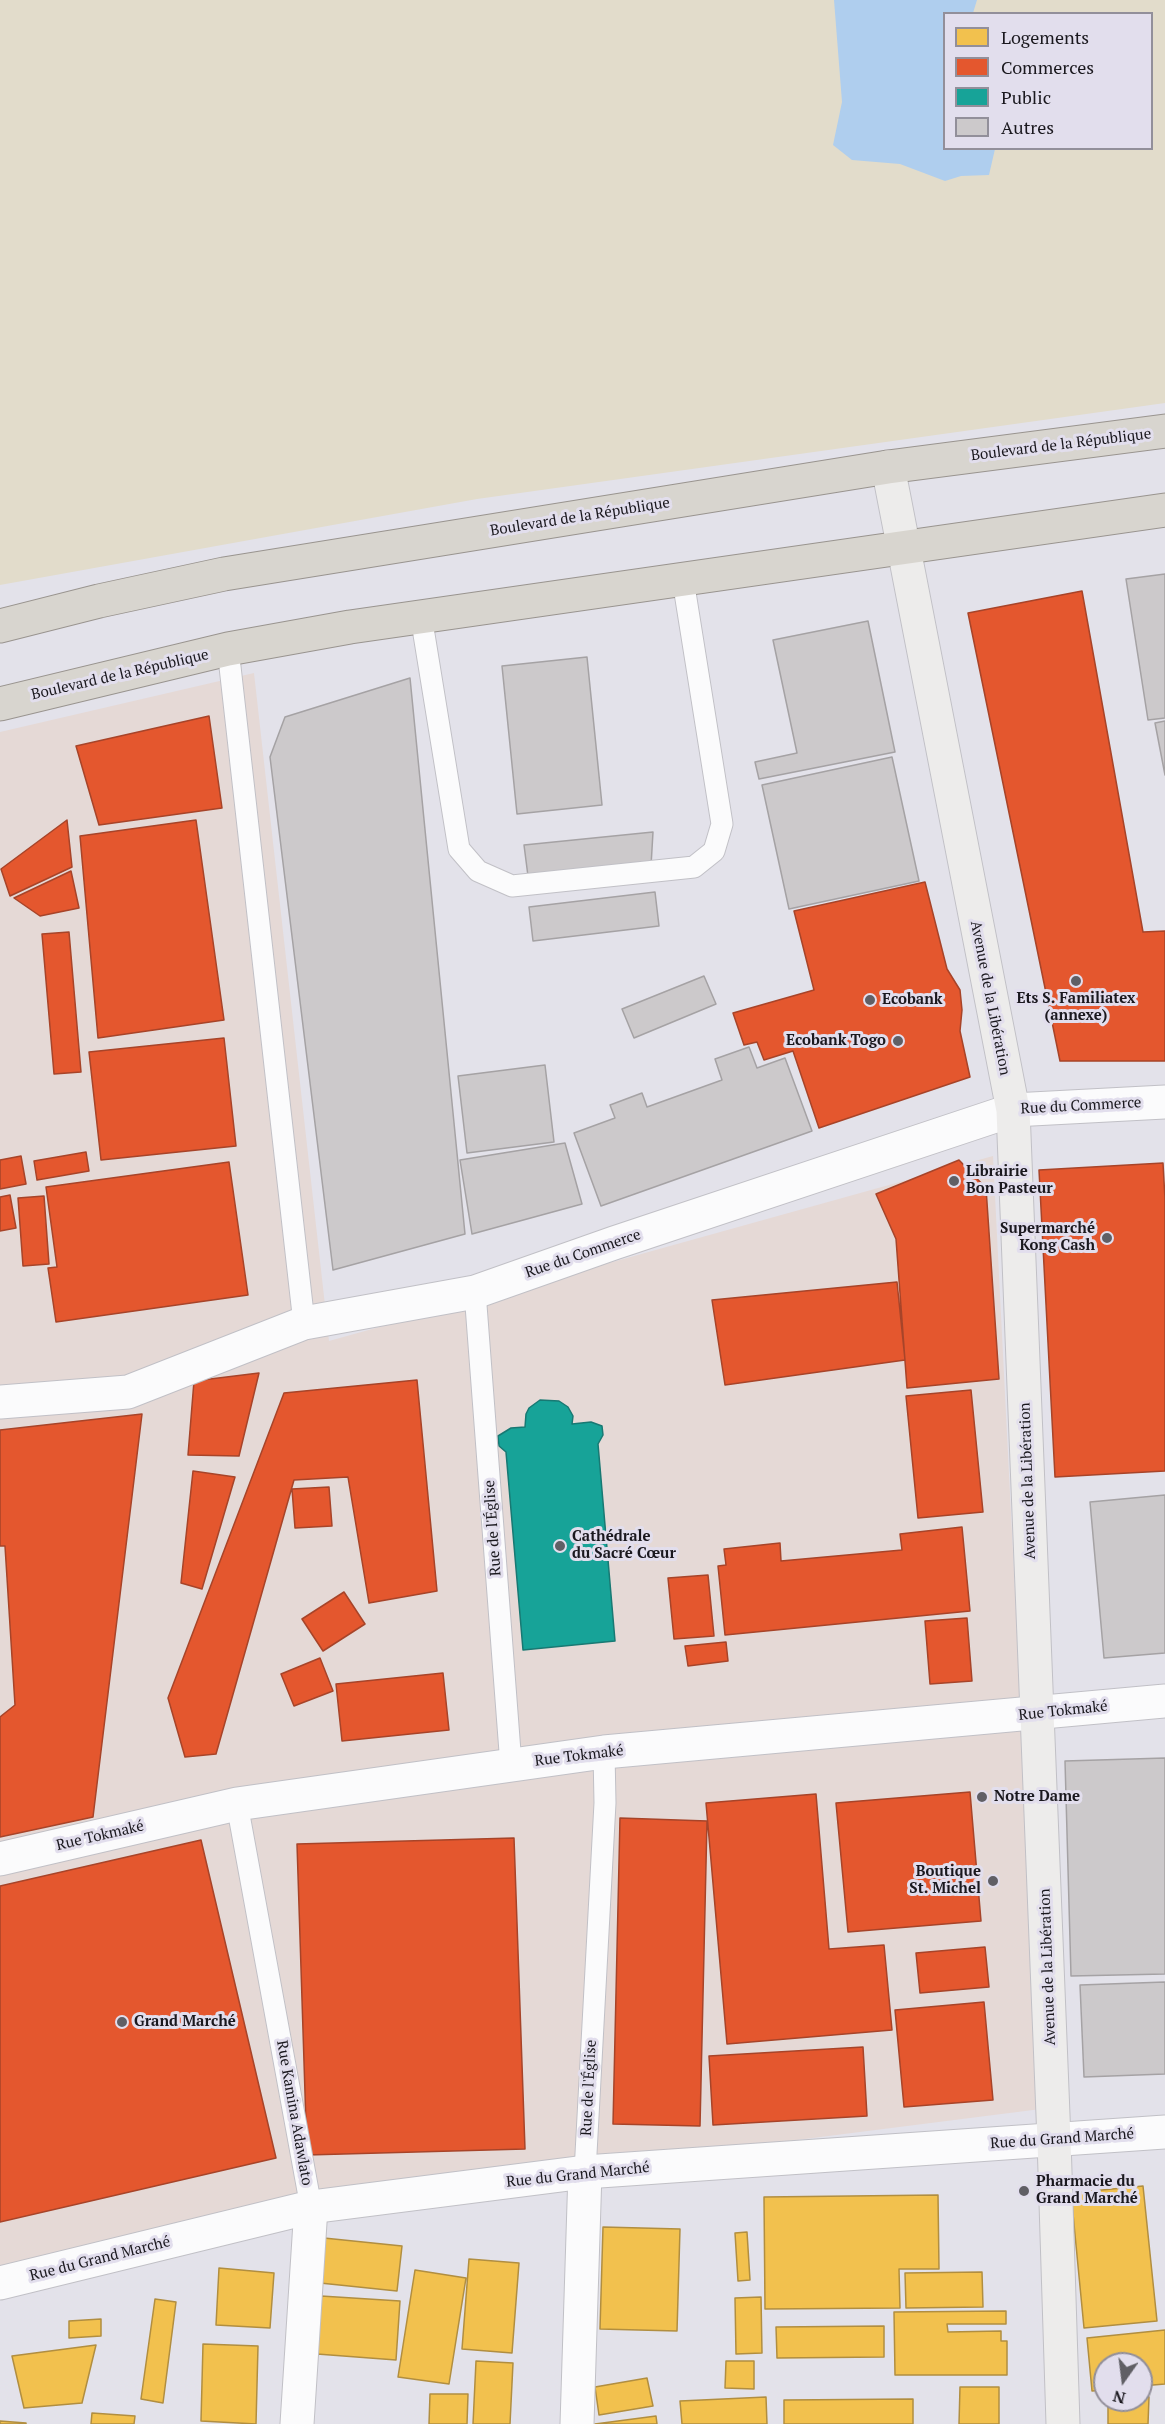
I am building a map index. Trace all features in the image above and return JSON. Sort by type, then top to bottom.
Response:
[{"type":"highway","name":"Boulevard de la République","points":[[0,626],[99,601],[224,574],[888,467],[1165,431]]},
{"type":"highway","name":"Boulevard de la République","points":[[0,704],[228,650],[351,627],[1165,510]]},
{"type":"main road","name":"Avenue de la Libération","points":[[888,467],[1012,1110],[1038,1713],[1063,2424]]},
{"type":"street","name":"Rue du Commerce","points":[[0,1402],[128,1392],[304,1323],[475,1292],[614,1242],[1012,1110],[1165,1101]]},
{"type":"street","name":"Rue Tokmaké","points":[[0,1859],[237,1804],[604,1752],[1165,1701]]},
{"type":"street","name":"Rue du Grand Marché","points":[[0,2283],[311,2207],[585,2172],[1165,2132]]},
{"type":"street","name":"Rue de l'Église","points":[[577,2424],[585,2172]]},
{"type":"street","name":"Rue Kamina Adawlato","points":[[297,2424],[311,2207]]},
{"type":"lane","points":[[421,616],[459,849],[478,871],[512,886],[694,867],[714,851],[722,824],[683,580]]},
{"type":"lane","points":[[228,650],[304,1323]]},
{"type":"lane","name":"Rue de l'Église","points":[[475,1292],[512,1765]]},
{"type":"lane","name":"Rue de l'Église","points":[[585,2172],[605,1803],[604,1752]]},
{"type":"lane","name":"Rue Kamina Adawlato","points":[[237,1804],[311,2207]]},
{"type":"shaded area","points":[[254,673],[329,1341],[993,1156],[1041,2109],[781,2142],[0,2274],[0,732]]},
{"type":"sand","points":[[0,0],[1165,0],[1165,403],[477,499],[0,585]]},
{"type":"water","points":[[834,0],[977,0],[973,12],[943,12],[943,150],[995,150],[989,175],[961,176],[945,181],[900,164],[852,160],[833,145],[842,102]]},
{"type":"building: Logements","points":[[1143,2186],[1157,2321],[1084,2328],[1071,2193]]},
{"type":"building: Logements","points":[[938,2195],[939,2269],[899,2269],[900,2308],[765,2309],[764,2197]]},
{"type":"building: Logements","points":[[603,2227],[680,2229],[677,2331],[600,2329]]},
{"type":"building: Logements","points":[[747,2232],[750,2280],[738,2281],[735,2233]]},
{"type":"building: Logements","points":[[324,2238],[402,2246],[397,2291],[320,2283]]},
{"type":"building: Logements","points":[[469,2259],[519,2263],[512,2353],[462,2349]]},
{"type":"building: Logements","points":[[219,2268],[274,2273],[270,2328],[216,2325]]},
{"type":"building: Logements","points":[[415,2270],[466,2278],[449,2384],[398,2377]]},
{"type":"building: Logements","points":[[982,2272],[983,2307],[906,2308],[905,2273]]},
{"type":"building: Logements","points":[[321,2296],[400,2301],[396,2360],[317,2354]]},
{"type":"building: Logements","points":[[761,2297],[762,2353],[736,2354],[735,2298]]},
{"type":"building: Logements","points":[[155,2299],[176,2302],[163,2403],[141,2399]]},
{"type":"building: Logements","points":[[1006,2311],[1006,2324],[947,2324],[948,2332],[1001,2331],[1001,2341],[1007,2341],[1007,2375],[895,2375],[894,2312]]},
{"type":"building: Logements","points":[[101,2319],[101,2336],[69,2338],[69,2321]]},
{"type":"building: Logements","points":[[884,2326],[884,2357],[777,2358],[776,2327]]},
{"type":"building: Logements","points":[[1165,2330],[1165,2384],[1153,2385],[1153,2352],[1093,2352],[1092,2391],[1087,2338]]},
{"type":"building: Logements","points":[[203,2344],[258,2346],[256,2424],[201,2421]]},
{"type":"building: Logements","points":[[96,2345],[82,2403],[24,2408],[12,2356]]},
{"type":"building: Logements","points":[[476,2361],[513,2363],[510,2424],[473,2424]]},
{"type":"building: Logements","points":[[726,2361],[754,2361],[754,2389],[725,2388]]},
{"type":"building: Logements","points":[[647,2378],[653,2406],[599,2415],[595,2387]]},
{"type":"building: Logements","points":[[960,2387],[999,2387],[999,2424],[959,2424]]},
{"type":"building: Logements","points":[[430,2394],[468,2394],[467,2424],[429,2424]]},
{"type":"building: Logements","points":[[766,2397],[767,2424],[682,2424],[680,2401]]},
{"type":"building: Logements","points":[[913,2399],[913,2424],[784,2424],[784,2400]]},
{"type":"building: Logements","points":[[1108,2412],[1148,2412],[1148,2424],[1108,2424]]},
{"type":"building: Logements","points":[[92,2413],[135,2416],[134,2424],[91,2424]]},
{"type":"building: Logements","points":[[656,2416],[657,2424],[595,2424]]},
{"type":"building: Logements","points":[[0,2421],[26,2423],[26,2424],[0,2424]]},
{"type":"building: Commerces","points":[[1082,591],[1143,932],[1165,931],[1165,1061],[1060,1061],[968,613]]},
{"type":"building: Commerces","points":[[209,716],[222,808],[99,825],[76,746]]},
{"type":"building: Commerces","points":[[67,820],[72,867],[10,896],[1,869]]},
{"type":"building: Commerces","points":[[196,820],[224,1020],[98,1038],[80,836]]},
{"type":"building: Commerces","points":[[71,871],[79,908],[40,916],[14,898]]},
{"type":"building: Commerces","name":"Ecobank","points":[[925,882],[947,969],[960,990],[962,1010],[960,1031],[970,1077],[819,1128],[793,1051],[764,1060],[757,1042],[744,1045],[733,1013],[814,990],[794,911]]},
{"type":"building: Commerces","points":[[69,932],[81,1072],[54,1074],[42,934]]},
{"type":"building: Commerces","points":[[224,1038],[236,1146],[101,1160],[89,1052]]},
{"type":"building: Commerces","points":[[86,1152],[89,1171],[37,1180],[34,1161]]},
{"type":"building: Commerces","points":[[21,1156],[26,1184],[0,1189],[0,1160]]},
{"type":"building: Commerces","points":[[959,1160],[986,1188],[999,1379],[907,1388],[896,1239],[876,1194]]},
{"type":"building: Commerces","points":[[229,1162],[248,1295],[56,1322],[48,1268],[57,1267],[46,1187]]},
{"type":"building: Commerces","points":[[1163,1163],[1165,1471],[1055,1477],[1039,1170]]},
{"type":"building: Commerces","points":[[10,1195],[16,1228],[0,1231],[0,1197]]},
{"type":"building: Commerces","points":[[44,1196],[49,1264],[23,1266],[18,1198]]},
{"type":"building: Commerces","points":[[897,1282],[905,1360],[725,1385],[712,1300]]},
{"type":"building: Commerces","points":[[259,1373],[239,1456],[188,1455],[194,1381]]},
{"type":"building: Commerces","points":[[417,1380],[437,1591],[369,1603],[348,1477],[294,1480],[216,1754],[185,1757],[168,1698],[284,1393]]},
{"type":"building: Commerces","points":[[971,1390],[983,1512],[918,1518],[906,1396]]},
{"type":"building: Commerces","points":[[142,1414],[93,1817],[0,1837],[0,1717],[15,1705],[5,1546],[0,1546],[0,1430]]},
{"type":"building: Commerces","points":[[193,1471],[235,1477],[202,1589],[181,1583]]},
{"type":"building: Commerces","points":[[329,1487],[332,1526],[295,1528],[292,1489]]},
{"type":"building: Commerces","points":[[962,1527],[970,1611],[725,1635],[718,1566],[726,1565],[724,1549],[780,1543],[781,1561],[902,1550],[900,1534]]},
{"type":"building: Commerces","points":[[708,1575],[714,1636],[674,1639],[668,1578]]},
{"type":"building: Commerces","points":[[344,1592],[365,1624],[323,1651],[302,1619]]},
{"type":"building: Commerces","points":[[967,1618],[972,1681],[930,1684],[925,1621]]},
{"type":"building: Commerces","points":[[726,1642],[728,1661],[688,1666],[685,1646]]},
{"type":"building: Commerces","points":[[320,1658],[333,1691],[294,1706],[281,1674]]},
{"type":"building: Commerces","points":[[443,1673],[449,1730],[342,1741],[336,1684]]},
{"type":"building: Commerces","points":[[970,1792],[981,1921],[848,1932],[836,1803]]},
{"type":"building: Commerces","points":[[816,1794],[829,1949],[884,1945],[892,2030],[727,2044],[706,1803]]},
{"type":"building: Commerces","points":[[620,1818],[707,1821],[700,2126],[613,2124]]},
{"type":"building: Commerces","points":[[514,1838],[525,2149],[307,2155],[297,1844]]},
{"type":"building: Commerces","name":"Grand Marché","points":[[201,1840],[276,2158],[0,2222],[0,1886]]},
{"type":"building: Commerces","points":[[985,1947],[989,1987],[920,1993],[916,1953]]},
{"type":"building: Commerces","points":[[984,2002],[993,2100],[904,2107],[895,2010]]},
{"type":"building: Commerces","points":[[863,2047],[867,2116],[713,2125],[709,2056]]},
{"type":"building: Public","name":"Cathédrale du Sacré Cœur","points":[[540,1400],[559,1401],[568,1407],[573,1416],[572,1424],[591,1422],[602,1426],[603,1435],[598,1444],[615,1641],[523,1650],[506,1452],[499,1446],[498,1436],[511,1428],[525,1427],[529,1408]]},
{"type":"building: Autres","points":[[1165,574],[1165,718],[1148,720],[1126,579]]},
{"type":"building: Autres","points":[[868,621],[895,752],[759,779],[755,762],[797,753],[773,640]]},
{"type":"building: Autres","points":[[587,657],[602,805],[517,814],[502,666]]},
{"type":"building: Autres","points":[[410,678],[465,1234],[333,1270],[270,757],[285,717]]},
{"type":"building: Autres","points":[[1165,721],[1165,775],[1155,723]]},
{"type":"building: Autres","points":[[892,757],[919,881],[789,909],[762,785]]},
{"type":"building: Autres","points":[[653,832],[651,866],[529,884],[524,845]]},
{"type":"building: Autres","points":[[655,892],[659,926],[533,941],[529,907]]},
{"type":"building: Autres","points":[[704,976],[716,1004],[634,1038],[622,1009]]},
{"type":"building: Autres","points":[[749,1047],[757,1068],[785,1058],[812,1131],[601,1206],[574,1133],[615,1118],[610,1105],[642,1093],[647,1107],[722,1080],[715,1059]]},
{"type":"building: Autres","points":[[545,1065],[554,1142],[467,1153],[458,1076]]},
{"type":"building: Autres","points":[[565,1143],[582,1204],[472,1234],[460,1160]]},
{"type":"building: Autres","points":[[1165,1495],[1165,1653],[1104,1658],[1090,1502]]},
{"type":"building: Autres","points":[[1165,1758],[1165,1974],[1071,1976],[1065,1761]]},
{"type":"building: Autres","points":[[1165,1982],[1165,2074],[1084,2077],[1080,1985]]},
{"type":"place","name":"Ets S. Familiatex (annexe)","points":[[1076,981]]},
{"type":"place","name":"Ecobank","points":[[870,1000]]},
{"type":"place","name":"Ecobank Togo","points":[[898,1041]]},
{"type":"place","name":"Librairie Bon Pasteur","points":[[954,1181]]},
{"type":"place","name":"Supermarché Kong Cash","points":[[1107,1238]]},
{"type":"place","name":"Cathédrale du Sacré Cœur","points":[[560,1546]]},
{"type":"place","name":"Notre Dame","points":[[982,1797]]},
{"type":"place","name":"Boutique St. Michel","points":[[993,1881]]},
{"type":"place","name":"Grand Marché","points":[[122,2022]]},
{"type":"place","name":"Pharmacie du Grand Marché","points":[[1024,2191]]}]
